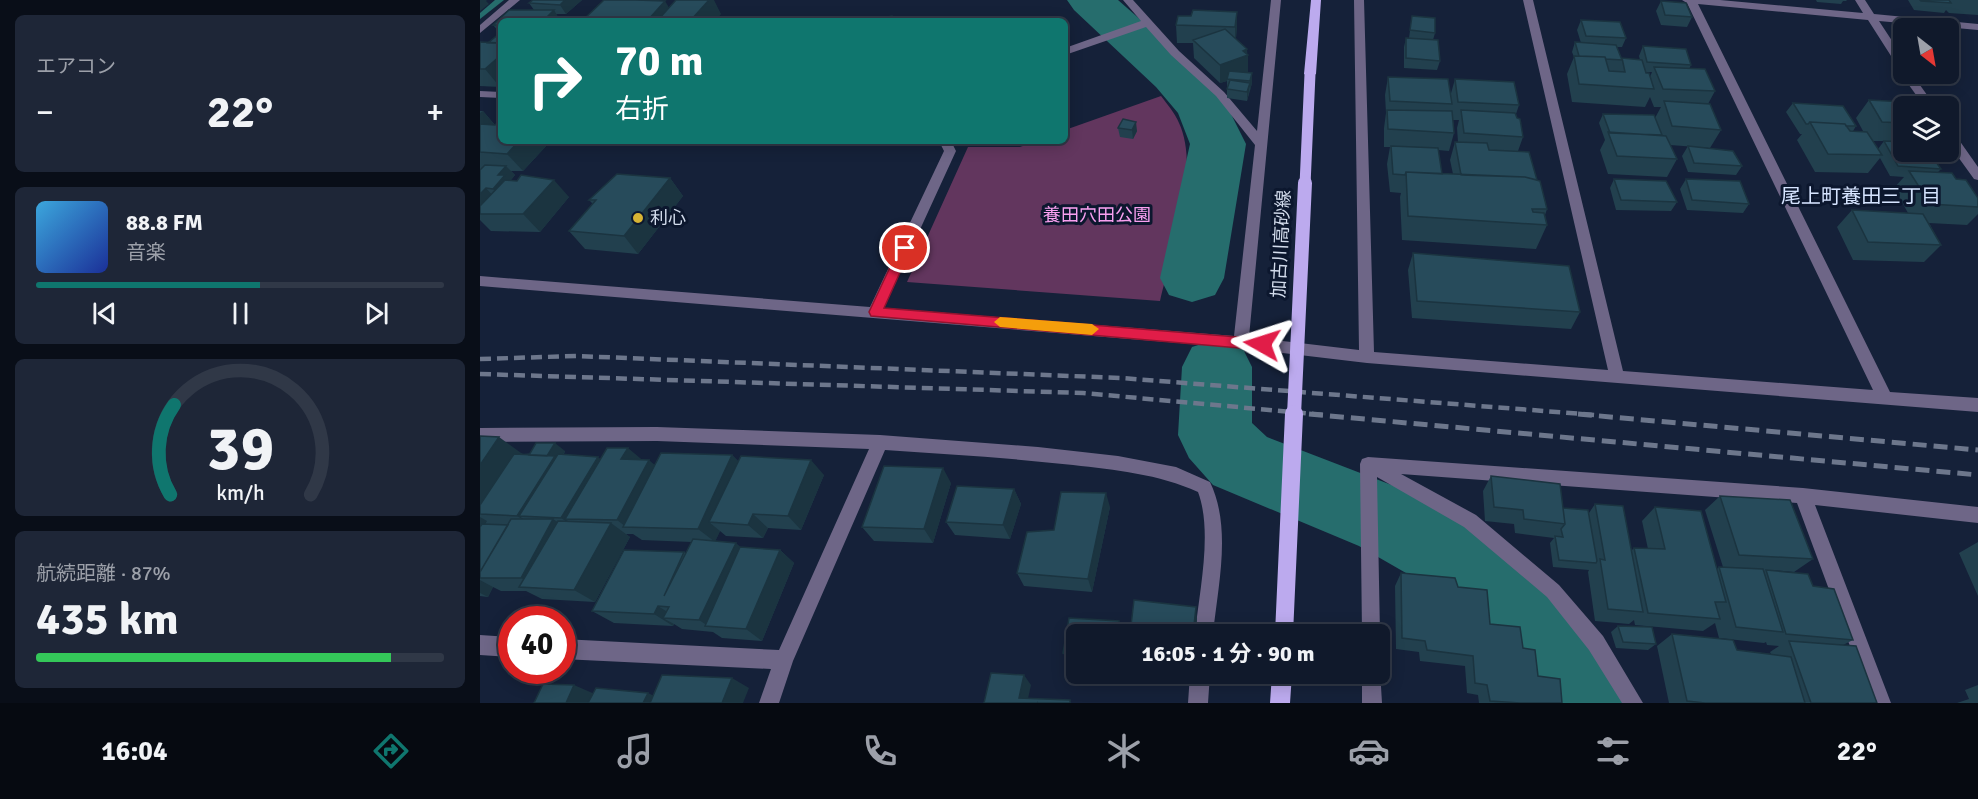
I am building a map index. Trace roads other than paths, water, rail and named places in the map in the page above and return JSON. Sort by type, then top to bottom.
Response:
[{"type":"main road","name":"加古川高砂線","points":[[1284,624],[1310,74],[1316,0]]},
{"type":"main road","points":[[1280,703],[1281,684]]},
{"type":"street","points":[[480,30],[515,0]]},
{"type":"street","points":[[1128,0],[1175,53],[1220,94],[1262,144]]},
{"type":"street","points":[[1241,342],[1276,0]]},
{"type":"street","points":[[1359,0],[1367,357]]},
{"type":"street","points":[[1528,0],[1617,377]]},
{"type":"street","points":[[1689,0],[1885,398]]},
{"type":"street","points":[[1689,0],[1978,27]]},
{"type":"street","points":[[1860,0],[1893,52]]},
{"type":"street","points":[[1068,51],[1149,22]]},
{"type":"street","points":[[480,94],[498,95]]},
{"type":"street","points":[[875,312],[950,151],[946,144]]},
{"type":"street","points":[[1959,149],[1978,176]]},
{"type":"street","points":[[480,280],[1241,342],[1367,357],[1978,405]]},
{"type":"street","points":[[480,435],[655,434],[880,442],[1083,458],[1185,475],[1203,486],[1214,515],[1205,624]]},
{"type":"street","points":[[769,703],[784,660],[880,442]]},
{"type":"street","points":[[1368,464],[1803,496],[1978,515]]},
{"type":"street","points":[[1368,464],[1371,624]]},
{"type":"street","points":[[1368,464],[1470,521],[1553,591],[1596,642],[1633,703]]},
{"type":"street","points":[[1803,496],[1881,703]]},
{"type":"street","points":[[480,645],[498,646]]},
{"type":"street","points":[[576,650],[784,660]]},
{"type":"street","points":[[1198,703],[1199,684]]},
{"type":"street","points":[[1372,684],[1372,703]]},
{"type":"waterway","points":[[480,17],[500,0]]},
{"type":"waterway","points":[[1090,0],[1174,76],[1203,108],[1218,144],[1192,278]]},
{"type":"waterway","points":[[1217,367],[1215,435],[1240,461],[1387,520],[1468,564],[1530,619],[1591,703]]},
{"type":"railway","points":[[480,359],[576,356],[1121,378],[1595,415]]},
{"type":"railway","points":[[480,374],[1083,393],[1325,415]]},
{"type":"railway","points":[[1309,414],[1978,475]]},
{"type":"railway","points":[[1578,414],[1978,450]]},
{"type":"place","name":"利心","points":[[638,218]]},
{"type":"district","name":"尾上町養田三丁目","points":[[1861,196]]},
{"type":"park label","name":"養田穴田公園","points":[[1097,215]]}]
